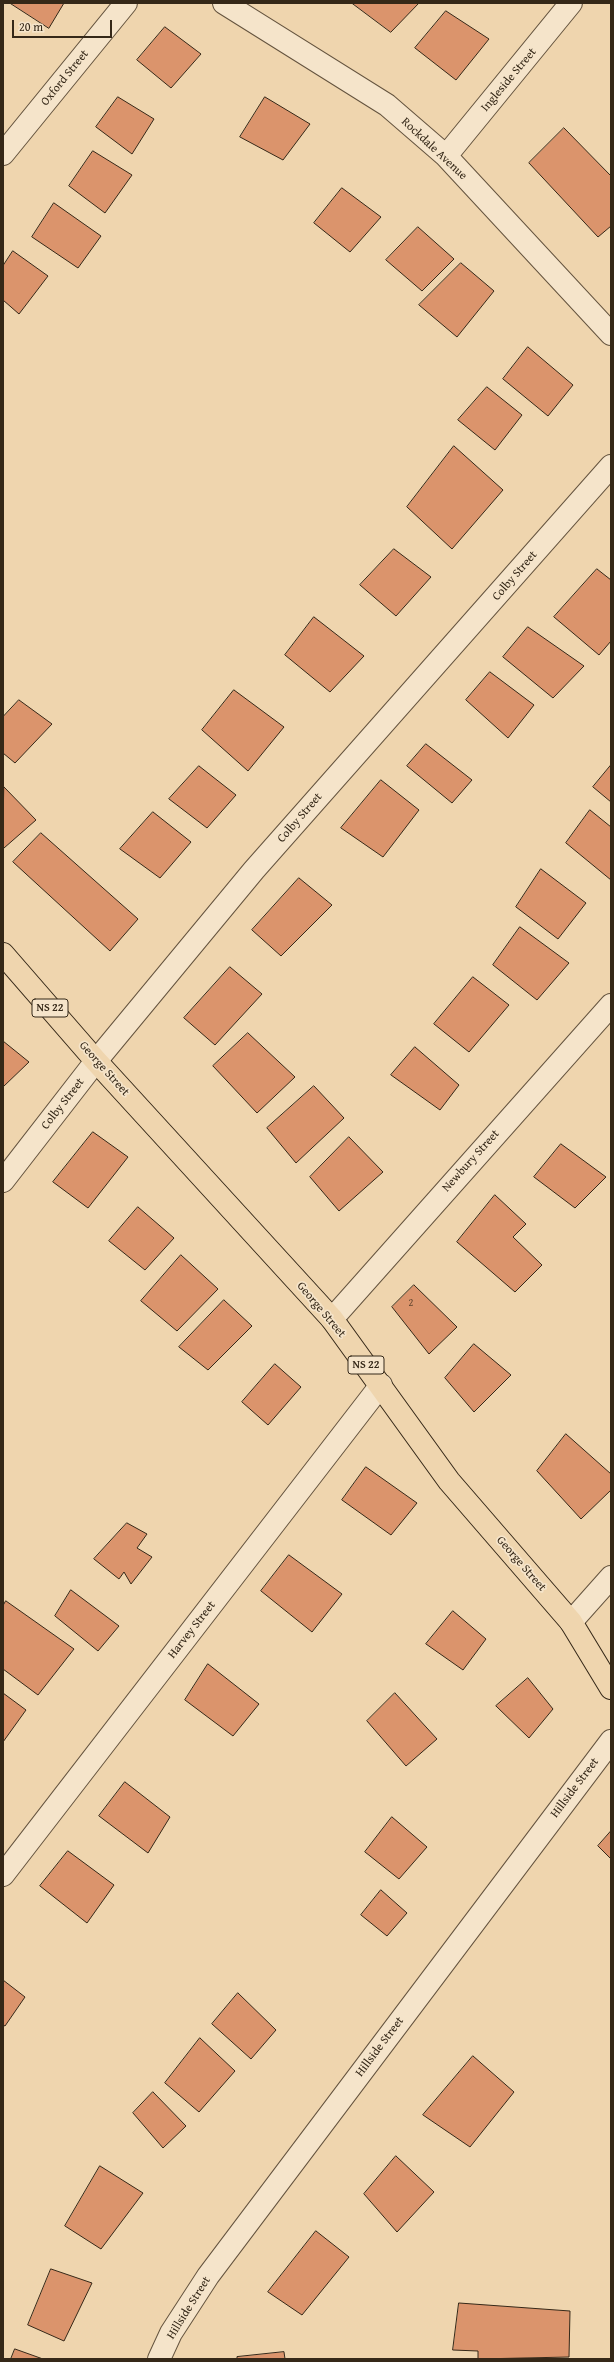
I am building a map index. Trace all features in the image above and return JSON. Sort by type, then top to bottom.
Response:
[{"type":"main road","name":"George Street","points":[[3,954],[96,1062],[332,1319],[449,1480],[571,1622],[611,1688]]},
{"type":"street","name":"Oxford Street","points":[[3,154],[126,3]]},
{"type":"street","name":"Rockdale Avenue","points":[[224,3],[387,105],[446,156],[611,334]]},
{"type":"street","name":"Ingleside Street","points":[[446,156],[571,3]]},
{"type":"street","name":"Colby Street","points":[[3,1181],[96,1062],[254,870],[611,466]]},
{"type":"street","name":"Newbury Street","points":[[332,1319],[611,1004]]},
{"type":"street","name":"Harvey Street","points":[[3,1875],[380,1385]]},
{"type":"street","points":[[571,1622],[611,1577]]},
{"type":"street","name":"Hillside Street","points":[[159,2359],[172,2332],[208,2276],[611,1741]]},
{"type":"building","points":[[10,3],[64,3],[49,28]]},
{"type":"building","points":[[352,3],[419,3],[391,32]]},
{"type":"building","points":[[446,11],[489,39],[456,80],[415,48]]},
{"type":"building","points":[[165,27],[201,54],[171,88],[137,60]]},
{"type":"building","points":[[118,97],[154,119],[132,154],[96,127]]},
{"type":"building","points":[[265,97],[310,124],[283,160],[240,137]]},
{"type":"building","points":[[564,128],[611,176],[611,226],[598,237],[529,163]]},
{"type":"building","points":[[93,151],[132,175],[105,213],[69,186]]},
{"type":"building","points":[[342,188],[381,217],[350,252],[314,223]]},
{"type":"building","points":[[54,203],[101,236],[78,268],[32,237]]},
{"type":"building","points":[[418,227],[454,259],[422,291],[386,260]]},
{"type":"building","points":[[13,251],[48,276],[19,314],[3,300],[3,266]]},
{"type":"building","points":[[461,263],[494,291],[457,337],[419,305]]},
{"type":"building","points":[[528,347],[573,385],[548,416],[503,379]]},
{"type":"building","points":[[487,387],[522,415],[495,450],[458,420]]},
{"type":"building","points":[[454,446],[503,490],[452,549],[407,507]]},
{"type":"building","points":[[394,549],[431,577],[396,616],[360,585]]},
{"type":"building","points":[[597,569],[611,580],[611,641],[599,655],[554,617]]},
{"type":"building","points":[[314,617],[364,656],[330,692],[285,655]]},
{"type":"building","points":[[528,627],[584,666],[553,698],[503,657]]},
{"type":"building","points":[[490,672],[534,705],[508,738],[466,700]]},
{"type":"building","points":[[234,690],[284,727],[248,771],[202,730]]},
{"type":"building","points":[[19,700],[52,724],[15,763],[3,753],[3,717]]},
{"type":"building","points":[[426,744],[472,780],[452,803],[407,766]]},
{"type":"building","points":[[611,765],[611,802],[593,787]]},
{"type":"building","points":[[199,766],[236,795],[207,828],[169,799]]},
{"type":"building","points":[[381,780],[419,810],[383,857],[341,828]]},
{"type":"building","points":[[4,787],[36,820],[4,848],[3,847]]},
{"type":"building","points":[[590,810],[611,827],[611,880],[566,843]]},
{"type":"building","points":[[153,812],[191,842],[160,878],[120,849]]},
{"type":"building","points":[[41,833],[138,919],[110,951],[13,862]]},
{"type":"building","points":[[541,869],[586,903],[558,939],[516,907]]},
{"type":"building","points":[[299,878],[332,905],[281,956],[252,930]]},
{"type":"building","points":[[520,927],[569,963],[537,1000],[493,965]]},
{"type":"building","points":[[230,967],[262,994],[215,1045],[184,1018]]},
{"type":"building","points":[[473,977],[509,1005],[469,1052],[434,1024]]},
{"type":"building","points":[[248,1033],[295,1077],[257,1113],[213,1066]]},
{"type":"building","points":[[3,1041],[29,1062],[3,1087]]},
{"type":"building","points":[[415,1047],[459,1085],[440,1110],[391,1075]]},
{"type":"building","points":[[314,1086],[344,1118],[296,1163],[267,1128]]},
{"type":"building","points":[[93,1132],[128,1157],[88,1208],[53,1182]]},
{"type":"building","points":[[349,1137],[383,1172],[339,1211],[310,1177]]},
{"type":"building","points":[[561,1144],[606,1177],[575,1208],[534,1177]]},
{"type":"building","points":[[495,1195],[526,1224],[513,1237],[542,1265],[515,1292],[457,1242]]},
{"type":"building","points":[[138,1207],[174,1238],[145,1270],[109,1241]]},
{"type":"building","points":[[181,1255],[218,1289],[177,1331],[141,1301]]},
{"type":"building","points":[[414,1285],[457,1327],[429,1354],[392,1307]]},
{"type":"building","points":[[224,1300],[252,1326],[208,1370],[179,1347]]},
{"type":"building","points":[[474,1344],[511,1375],[474,1412],[445,1378]]},
{"type":"building","points":[[275,1364],[301,1387],[268,1425],[242,1402]]},
{"type":"building","points":[[566,1434],[611,1474],[611,1490],[581,1519],[537,1471]]},
{"type":"building","points":[[366,1467],[417,1503],[391,1535],[342,1500]]},
{"type":"building","points":[[127,1523],[147,1534],[137,1548],[152,1557],[131,1584],[124,1572],[119,1579],[94,1559]]},
{"type":"building","points":[[289,1555],[342,1594],[312,1632],[261,1591]]},
{"type":"building","points":[[71,1590],[119,1626],[98,1651],[55,1616]]},
{"type":"building","points":[[6,1601],[74,1649],[38,1695],[3,1669],[3,1606]]},
{"type":"building","points":[[453,1611],[486,1639],[463,1670],[426,1644]]},
{"type":"building","points":[[208,1664],[259,1704],[233,1736],[185,1700]]},
{"type":"building","points":[[528,1678],[553,1709],[529,1738],[496,1706]]},
{"type":"building","points":[[3,1693],[26,1710],[3,1742]]},
{"type":"building","points":[[395,1693],[437,1739],[406,1766],[367,1721]]},
{"type":"building","points":[[125,1782],[170,1817],[148,1853],[99,1816]]},
{"type":"building","points":[[392,1817],[427,1847],[399,1879],[365,1852]]},
{"type":"building","points":[[611,1831],[611,1859],[598,1846]]},
{"type":"building","points":[[68,1851],[114,1885],[87,1923],[40,1886]]},
{"type":"building","points":[[381,1890],[407,1913],[387,1936],[361,1915]]},
{"type":"building","points":[[3,1980],[25,1997],[5,2026],[3,2025]]},
{"type":"building","points":[[238,1993],[276,2030],[251,2059],[212,2024]]},
{"type":"building","points":[[200,2038],[235,2071],[199,2112],[165,2083]]},
{"type":"building","points":[[473,2056],[514,2092],[470,2147],[423,2115]]},
{"type":"building","points":[[153,2092],[186,2126],[163,2148],[133,2113]]},
{"type":"building","points":[[396,2156],[434,2192],[397,2232],[364,2194]]},
{"type":"building","points":[[100,2166],[143,2193],[101,2249],[65,2226]]},
{"type":"building","points":[[316,2231],[349,2257],[302,2315],[268,2292]]},
{"type":"building","points":[[51,2269],[92,2283],[64,2341],[28,2325]]},
{"type":"building","points":[[459,2303],[570,2311],[569,2357],[478,2359],[478,2351],[453,2350]]},
{"type":"building","points":[[15,2349],[43,2359],[11,2359]]},
{"type":"building","points":[[284,2352],[285,2359],[237,2359],[237,2357]]}]
